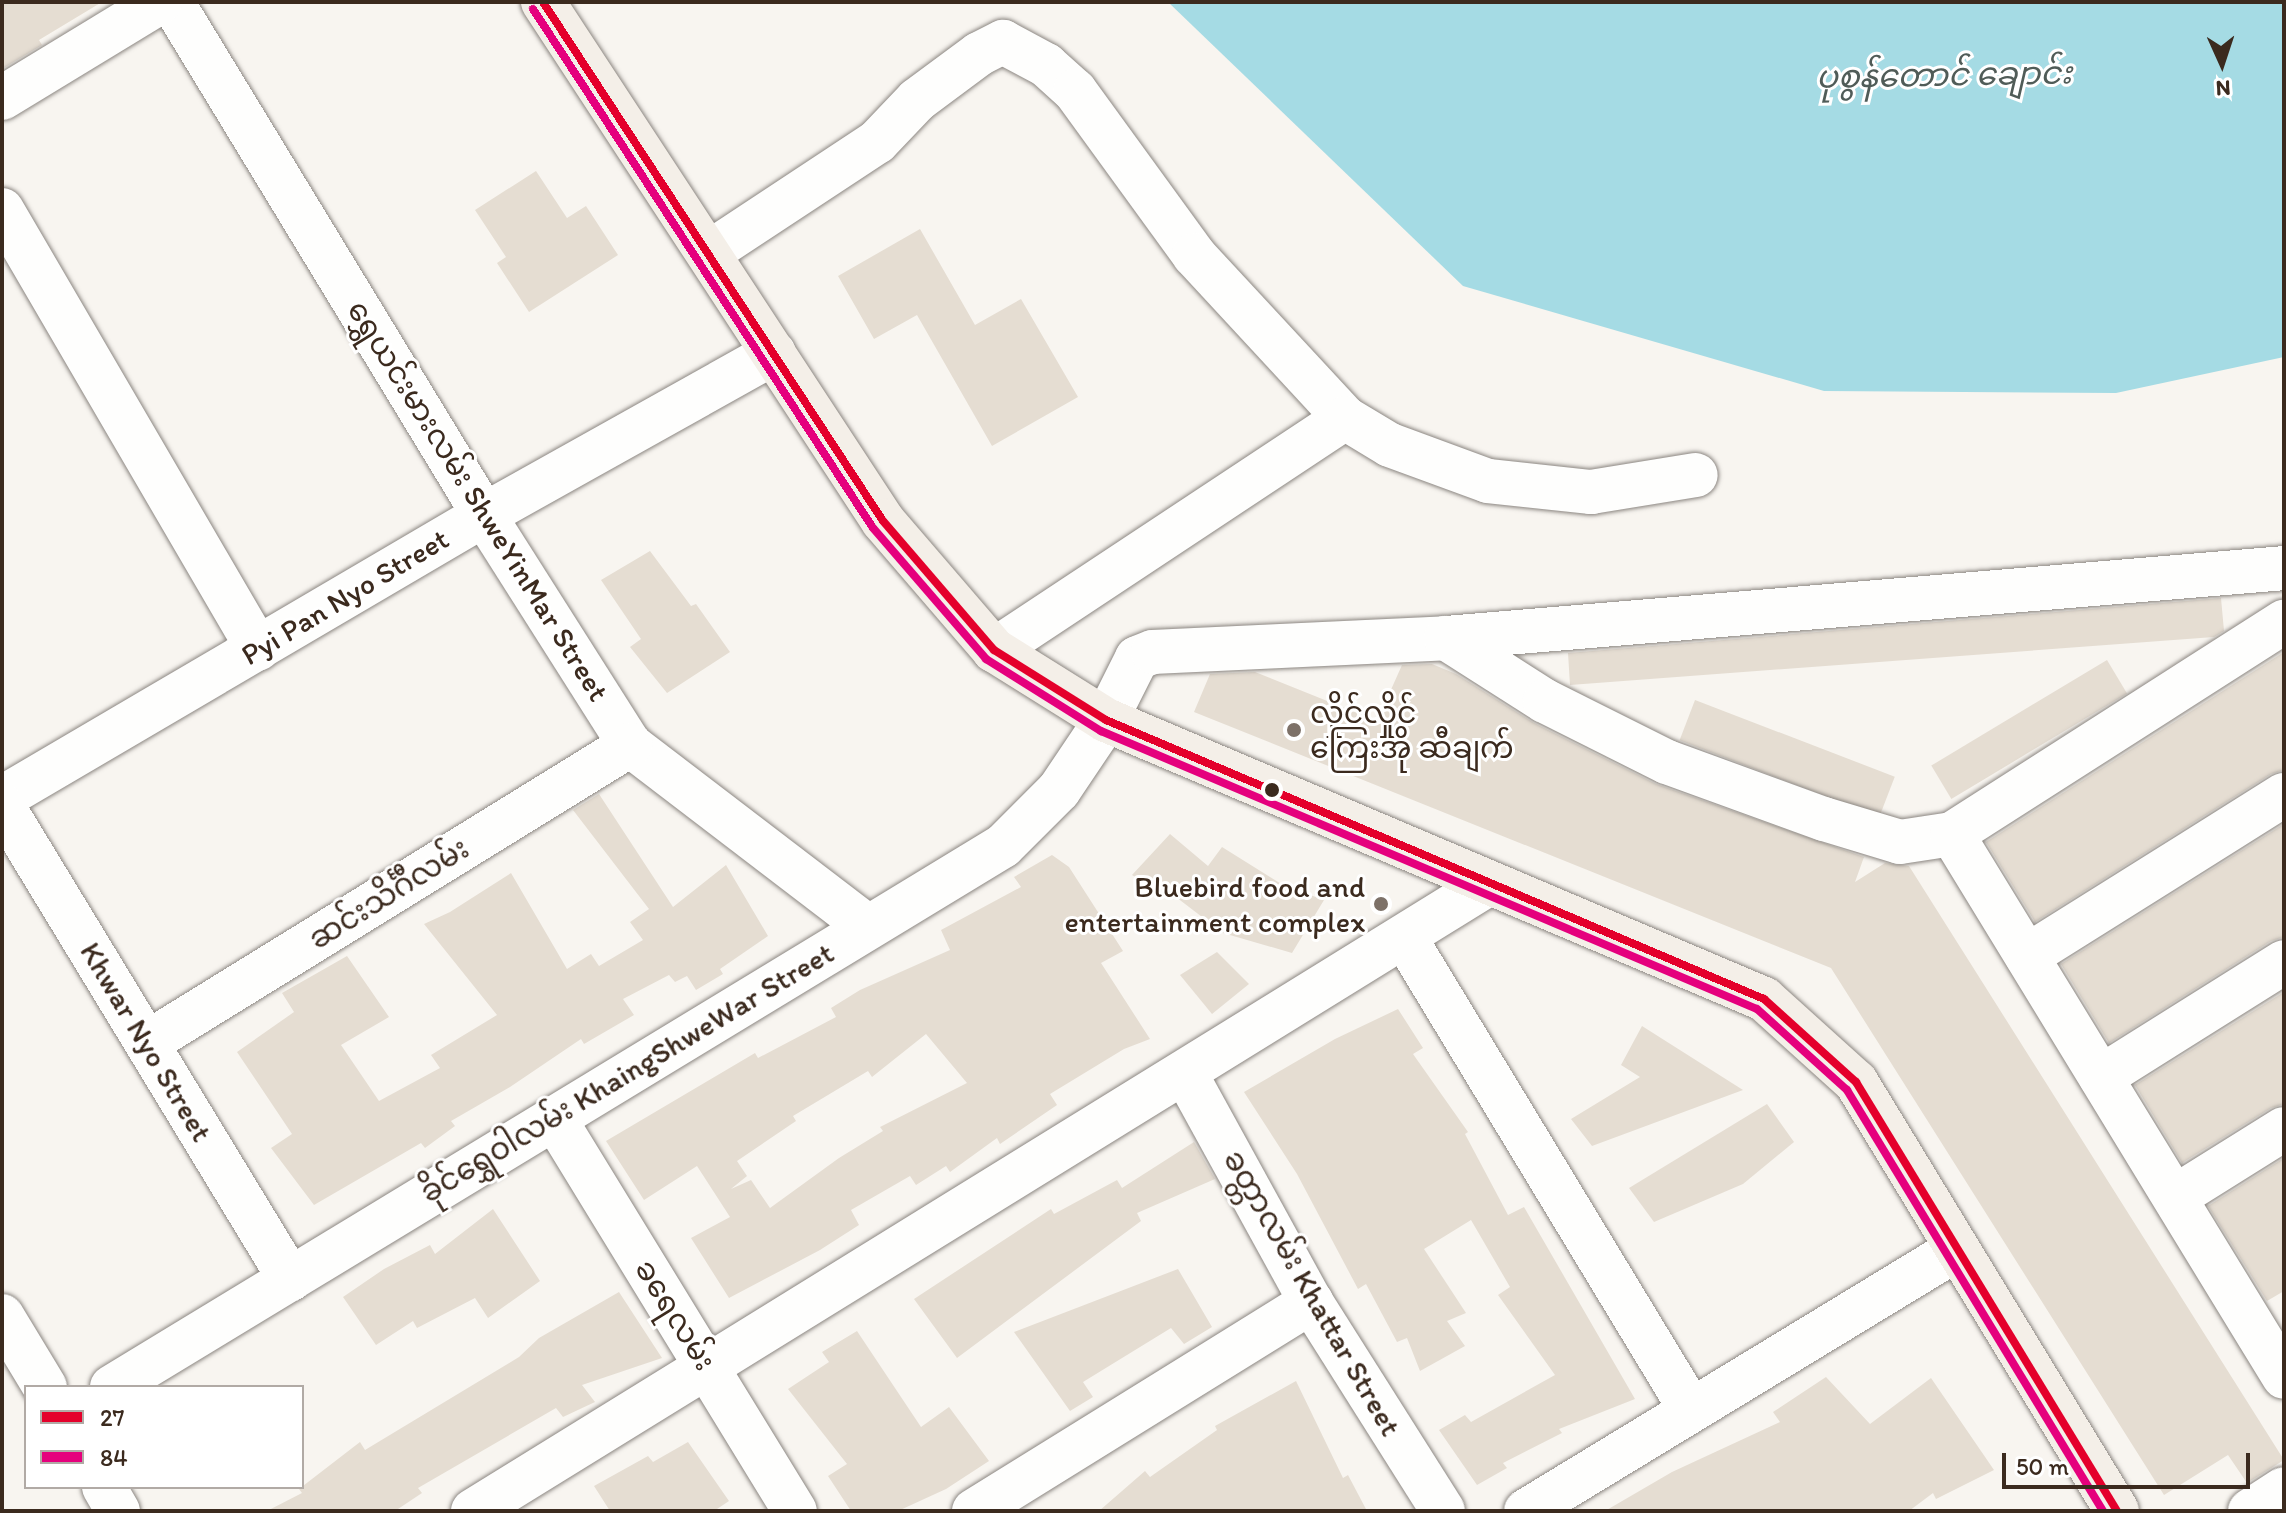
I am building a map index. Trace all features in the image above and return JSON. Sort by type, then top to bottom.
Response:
[{"type":"main road","points":[[543,2],[710,252],[883,521],[994,650],[1106,720],[1764,999],[1856,1082],[2108,1508]]},
{"type":"street","points":[[2,98],[160,2]]},
{"type":"street","name":"ရွှေယင်းမားလမ်း ShweYinMar Street","points":[[172,2],[484,515],[630,745],[867,926]]},
{"type":"street","points":[[710,252],[877,142],[917,100],[979,54],[1003,42],[1046,65],[1075,91],[1194,255],[1345,418],[1390,445],[1488,481],[1591,492],[1696,475]]},
{"type":"street","points":[[2,210],[258,649]]},
{"type":"street","name":"Pyi Pan Nyo Street","points":[[2,798],[484,515],[774,353]]},
{"type":"street","points":[[994,650],[1345,418]]},
{"type":"street","name":"ခိုင်ရွှေဝါလမ်း KhaingShweWar Street","points":[[115,1385],[1003,846],[1059,790],[1106,720],[1137,658],[1153,652],[1446,638],[2284,568]]},
{"type":"street","points":[[1446,638],[1545,701],[1667,762],[1824,819],[1900,842],[1952,834],[2284,622]]},
{"type":"street","name":"ဆင်းသိင်္ဂီလမ်း","points":[[147,1043],[630,745]]},
{"type":"street","points":[[2027,956],[2284,795]]},
{"type":"street","name":"Khwar Nyo Street","points":[[2,805],[290,1279]]},
{"type":"street","points":[[1952,834],[2175,1197],[2271,1324],[2284,1377]]},
{"type":"street","points":[[473,1511],[1490,883]]},
{"type":"street","points":[[1405,938],[1691,1410]]},
{"type":"street","points":[[2101,1077],[2284,962]]},
{"type":"street","name":"ခတ္တာလမ်း Khattar Street","points":[[1185,1073],[1311,1302],[1443,1511]]},
{"type":"street","name":"ခရေလမ်း","points":[[554,1118],[795,1511]]},
{"type":"street","points":[[2175,1197],[2284,1129]]},
{"type":"street","points":[[1526,1511],[1957,1249]]},
{"type":"street","points":[[974,1511],[1311,1302]]},
{"type":"street","points":[[2,1316],[44,1385]]},
{"type":"street","points":[[105,1489],[118,1511]]},
{"type":"street","points":[[2250,1511],[2284,1489]]},
{"type":"water","name":"ပုစွန်တောင် ချောင်း","points":[[1168,2],[2284,2],[2284,357],[2116,393],[1824,391],[1463,286]]},
{"type":"building","points":[[2,2],[102,2],[39,40],[42,45],[2,69]]},
{"type":"building","points":[[536,171],[567,218],[586,206],[618,255],[529,312],[497,263],[506,257],[475,210]]},
{"type":"building","points":[[920,229],[975,325],[1021,299],[1078,397],[992,446],[917,315],[874,339],[838,276]]},
{"type":"building","points":[[650,551],[691,606],[696,604],[730,652],[667,693],[630,647],[641,639],[601,580]]},
{"type":"building","points":[[2221,598],[2224,631],[2214,637],[1570,685],[1568,653]]},
{"type":"building","points":[[2284,652],[2284,770],[2271,774],[2035,922],[1986,842]]},
{"type":"building","points":[[2107,660],[2127,693],[1951,799],[1931,766]]},
{"type":"building","points":[[1432,664],[1456,674],[1534,723],[1656,784],[1864,857],[1855,882],[1885,863],[1909,866],[2284,1460],[2247,1483],[2228,1455],[2164,1495],[1831,968],[1194,712],[1210,674],[1255,672],[1377,721],[1402,665]]},
{"type":"building","points":[[1695,700],[1895,777],[1879,817],[1680,740]]},
{"type":"building","points":[[599,794],[673,907],[726,865],[768,936],[720,969],[723,974],[696,990],[687,976],[675,982],[669,975],[623,999],[634,1015],[584,1044],[581,1039],[510,1087],[451,1121],[455,1126],[425,1148],[421,1143],[314,1205],[271,1148],[292,1134],[237,1052],[294,1012],[282,993],[347,956],[389,1017],[341,1045],[379,1101],[440,1068],[431,1055],[497,1015],[424,924],[450,912],[511,873],[567,969],[591,954],[599,966],[643,940],[630,922],[649,909],[573,810]]},
{"type":"building","points":[[2284,824],[2284,937],[2271,941],[2109,1043],[2061,964]]},
{"type":"building","points":[[1170,834],[1208,866],[1222,847],[1283,885],[1324,900],[1292,953],[1223,933],[1172,894],[1169,898],[1132,875]]},
{"type":"building","points":[[1052,855],[1069,867],[1123,951],[1101,963],[1150,1039],[1124,1049],[1050,1094],[1057,1105],[1000,1144],[997,1138],[950,1172],[946,1166],[916,1185],[910,1176],[851,1210],[859,1225],[820,1250],[729,1298],[691,1238],[730,1217],[697,1166],[644,1200],[606,1141],[755,1053],[758,1058],[836,1017],[831,1008],[860,990],[950,950],[941,930],[1021,887],[1014,877]],"holes":[[[926,1034],[967,1083],[880,1127],[883,1131],[839,1158],[770,1208],[751,1180],[731,1189],[747,1176],[737,1161],[796,1121],[793,1116],[868,1071],[872,1077]]]},
{"type":"building","points":[[1217,952],[1249,984],[1212,1014],[1180,975]]},
{"type":"building","points":[[2284,992],[2284,1104],[2271,1108],[2182,1163],[2135,1085]]},
{"type":"building","points":[[1398,1009],[1423,1048],[1413,1054],[1468,1132],[1465,1134],[1508,1215],[1524,1207],[1635,1399],[1559,1429],[1562,1433],[1503,1463],[1507,1468],[1477,1485],[1439,1430],[1465,1415],[1471,1422],[1555,1375],[1498,1295],[1510,1287],[1471,1220],[1424,1249],[1466,1313],[1447,1321],[1465,1346],[1420,1371],[1407,1338],[1397,1342],[1366,1284],[1358,1289],[1297,1174],[1244,1092],[1335,1039]]},
{"type":"building","points":[[1642,1026],[1743,1090],[1592,1146],[1571,1119],[1640,1077],[1621,1065]]},
{"type":"building","points":[[1767,1104],[1794,1142],[1743,1184],[1654,1222],[1629,1188]]},
{"type":"building","points":[[1194,1142],[1215,1179],[1137,1213],[1141,1221],[957,1358],[914,1299],[1051,1209],[1054,1214],[1117,1180],[1122,1188]]},
{"type":"building","points":[[2284,1158],[2284,1291],[2267,1301],[2208,1206]]},
{"type":"building","points":[[493,1209],[540,1281],[488,1318],[475,1298],[417,1328],[413,1321],[376,1345],[343,1297],[384,1269],[430,1245],[435,1254]]},
{"type":"building","points":[[1178,1269],[1212,1327],[1184,1344],[1171,1328],[1083,1382],[1093,1397],[1070,1411],[1014,1332]]},
{"type":"building","points":[[619,1292],[662,1358],[582,1385],[595,1402],[563,1417],[556,1408],[418,1488],[422,1493],[395,1511],[267,1511],[302,1493],[299,1489],[304,1489],[304,1485],[360,1442],[365,1450],[519,1357],[539,1338]]},
{"type":"building","points":[[857,1331],[921,1427],[949,1407],[989,1461],[946,1489],[898,1511],[851,1511],[828,1476],[847,1464],[788,1389],[829,1362],[822,1352]]},
{"type":"building","points":[[1826,1377],[1870,1424],[1931,1378],[1994,1470],[1936,1499],[1933,1493],[1909,1511],[1605,1511],[1672,1472],[1780,1422],[1773,1412]]},
{"type":"building","points":[[1296,1381],[1343,1478],[1348,1475],[1367,1511],[1099,1511],[1145,1471],[1150,1477],[1217,1430],[1215,1426]]},
{"type":"building","points":[[688,1442],[729,1501],[714,1511],[610,1511],[594,1486],[648,1456],[653,1462]]},
{"type":"transit line","name":"27","points":[[543,2],[883,521],[994,650],[1106,720],[1764,999],[1856,1082],[2117,1511]]},
{"type":"transit line","name":"84","points":[[533,9],[873,528],[986,659],[1101,731],[1757,1009],[1847,1090],[2103,1511]]},
{"type":"place","name":"လှိုင်လှိုင် ကြေးအို ဆီချက်","points":[[1294,730]]},
{"type":"place","name":"Bluebird food and entertainment complex","points":[[1381,904]]}]
